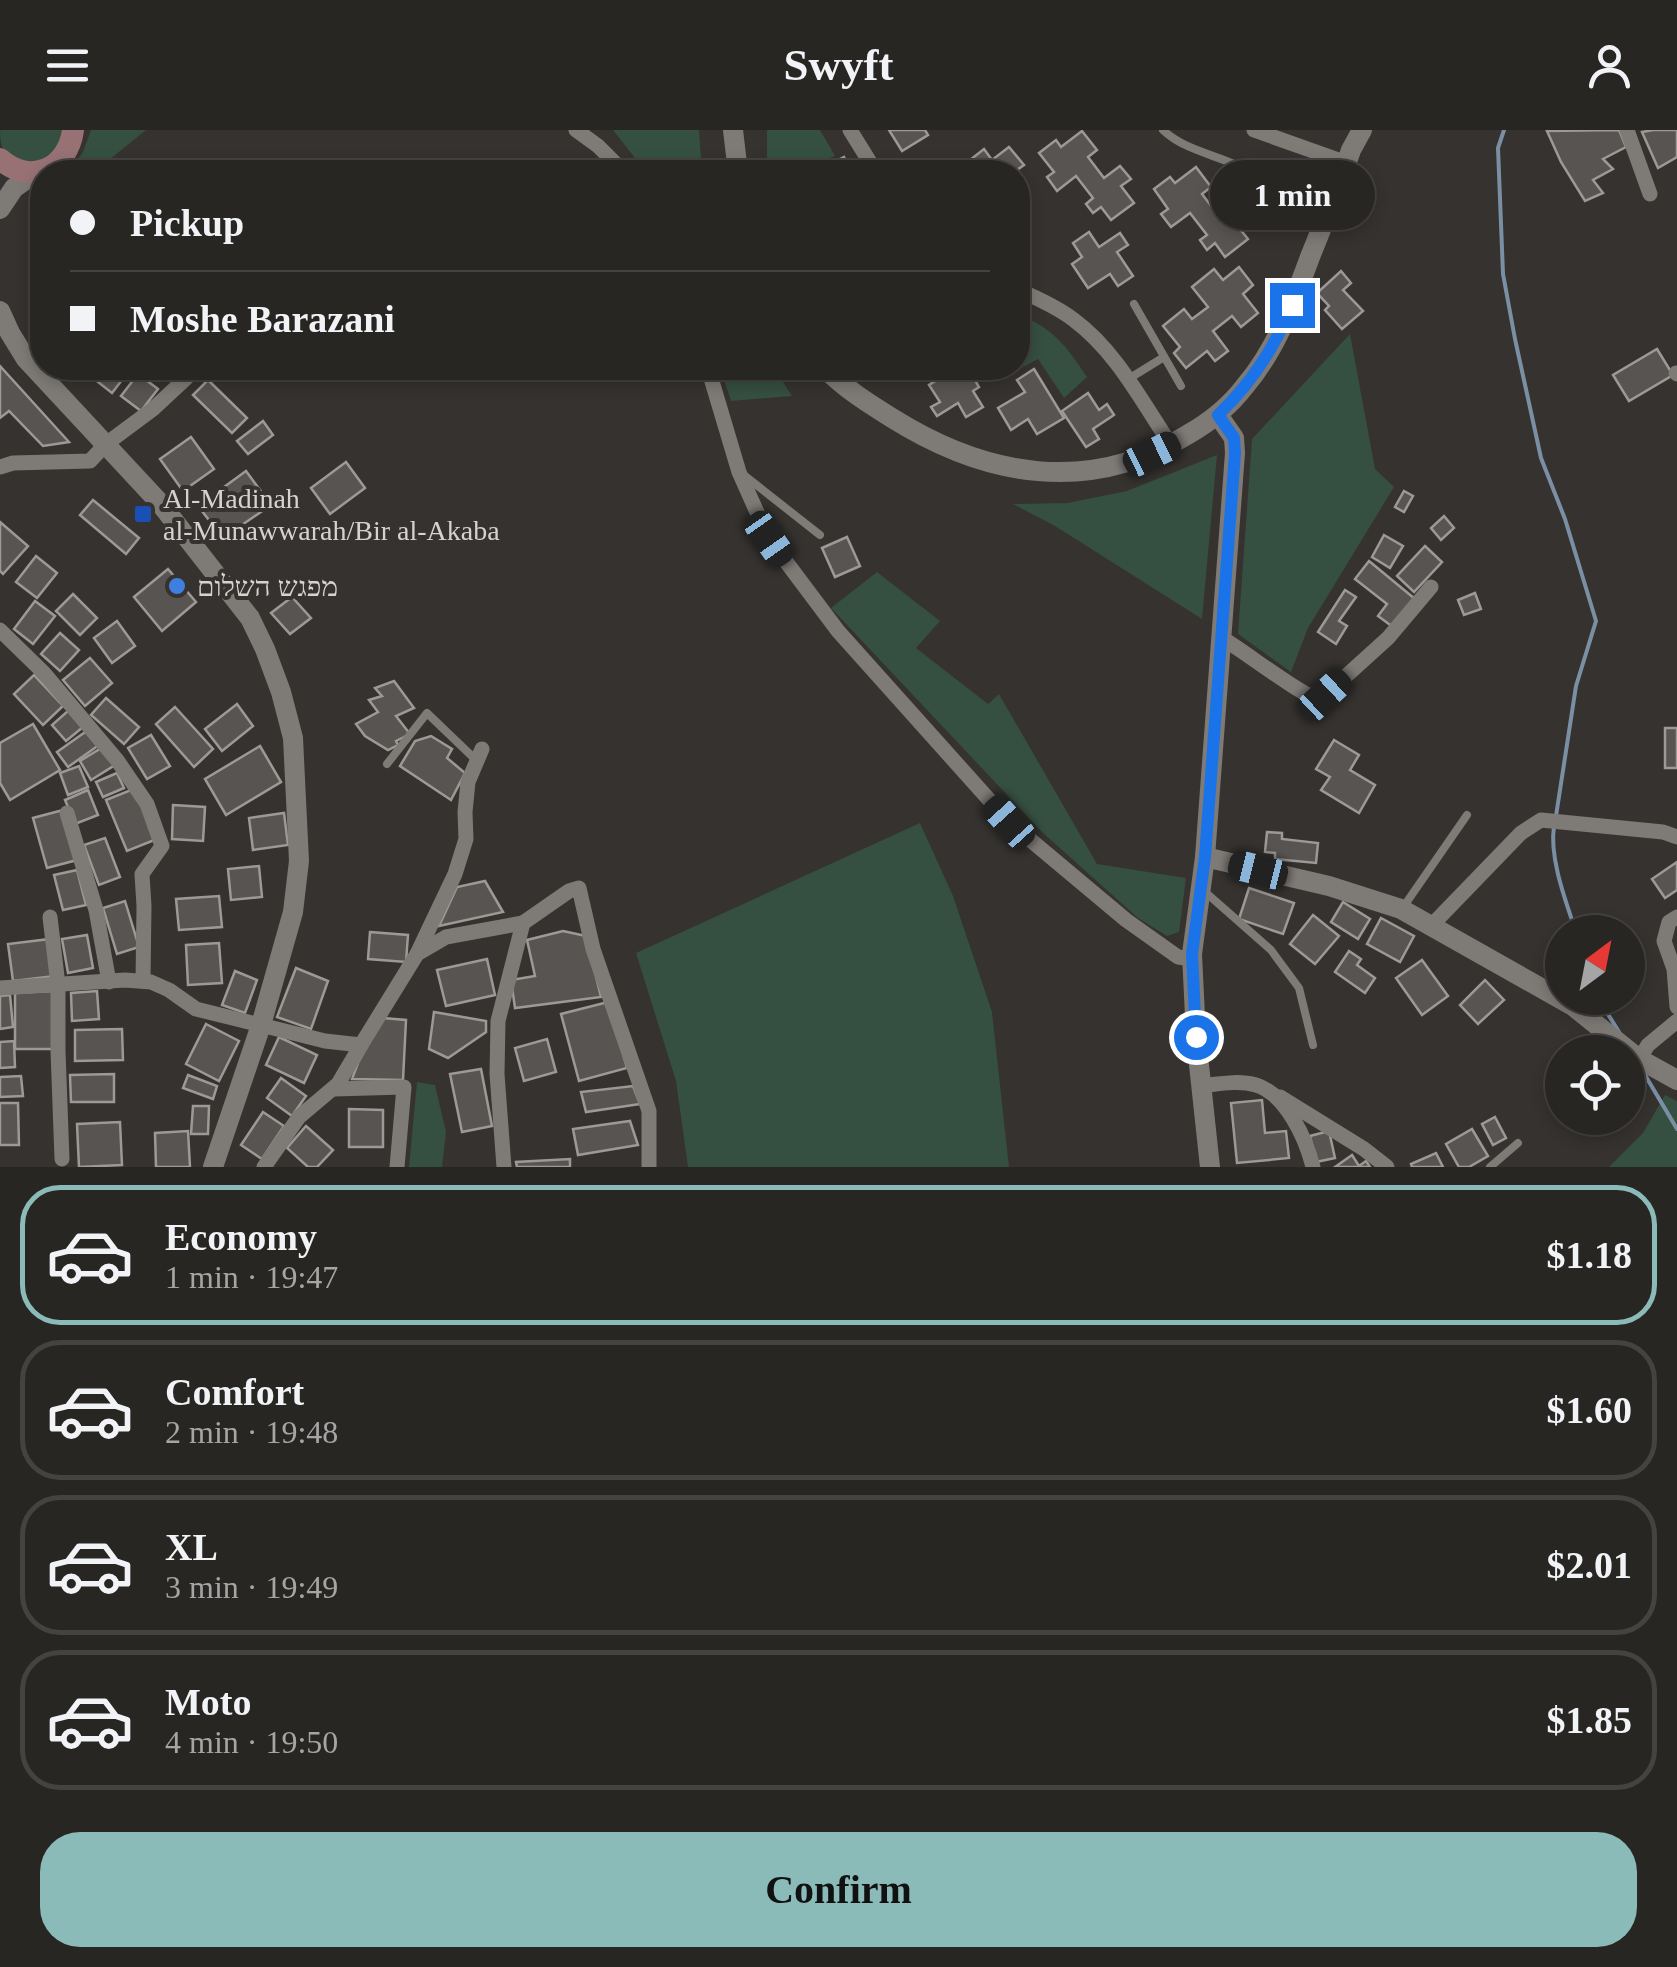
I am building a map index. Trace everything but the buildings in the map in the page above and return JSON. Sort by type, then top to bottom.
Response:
[{"type":"main road","points":[[60,160],[70,146],[73,131]]},
{"type":"main road","points":[[0,159],[14,170],[30,171]]},
{"type":"street","points":[[576,130],[612,160]]},
{"type":"street","points":[[733,130],[737,160]]},
{"type":"street","points":[[850,130],[869,160]]},
{"type":"street","points":[[1254,130],[1347,163]]},
{"type":"street","points":[[840,380],[914,431],[958,452],[1016,469],[1053,472],[1118,466],[1170,446],[1218,415],[1248,383],[1283,328],[1362,130]]},
{"type":"street","points":[[1627,130],[1650,194]]},
{"type":"street","points":[[0,209],[14,188],[30,177]]},
{"type":"street","points":[[1030,295],[1072,319],[1110,354],[1170,446]]},
{"type":"street","points":[[0,310],[10,334],[30,363]]},
{"type":"street","points":[[46,380],[160,503],[250,618],[266,648],[292,738],[300,861],[293,912],[261,1025],[213,1167]]},
{"type":"street","points":[[0,467],[13,463],[90,461],[184,380]]},
{"type":"street","points":[[712,380],[739,472],[769,539],[814,601],[1009,822],[1126,920],[1178,957],[1193,959]]},
{"type":"street","points":[[1210,1167],[1200,1086],[1193,959],[1205,857],[1235,453],[1234,438],[1218,415]]},
{"type":"street","points":[[1220,637],[1239,646],[1304,694],[1316,698],[1325,695],[1388,638],[1431,588]]},
{"type":"street","points":[[0,630],[80,714],[148,804],[162,846],[142,874],[143,981]]},
{"type":"street","points":[[264,1167],[300,1117],[334,1088],[417,954],[466,839],[468,782],[479,755]]},
{"type":"street","points":[[67,813],[96,910],[109,982]]},
{"type":"street","points":[[1431,926],[1521,834],[1541,820],[1664,832],[1677,837]]},
{"type":"street","points":[[1205,857],[1329,886],[1401,909],[1573,1006],[1609,1035]]},
{"type":"street","points":[[417,954],[446,937],[523,923],[579,888],[592,949],[649,1111],[650,1167]]},
{"type":"street","points":[[50,917],[58,985],[62,1159]]},
{"type":"street","points":[[1677,918],[1669,922],[1664,941],[1674,969],[1677,1008]]},
{"type":"street","points":[[504,1167],[497,1074],[498,1021],[523,923]]},
{"type":"street","points":[[0,988],[152,982],[196,1009],[325,1041],[361,1044]]},
{"type":"street","points":[[1645,1050],[1677,1021]]},
{"type":"street","points":[[1645,1062],[1677,1080]]},
{"type":"street","points":[[1200,1086],[1235,1082],[1257,1086],[1364,1148],[1387,1167]]},
{"type":"street","points":[[334,1088],[404,1086],[398,1167]]},
{"type":"street","points":[[1272,1093],[1296,1122],[1313,1167]]},
{"type":"lane","points":[[1163,130],[1189,147],[1240,167],[1280,201]]},
{"type":"lane","points":[[1134,304],[1181,386]]},
{"type":"lane","points":[[1128,380],[1164,357]]},
{"type":"lane","points":[[739,472],[820,535]]},
{"type":"lane","points":[[387,764],[426,713],[479,755]]},
{"type":"lane","points":[[1401,909],[1467,815]]},
{"type":"lane","points":[[1200,888],[1272,950],[1300,988],[1313,1045]]},
{"type":"lane","points":[[1490,1167],[1518,1143]]},
{"type":"green space","points":[[0,130],[65,130],[61,147],[42,160],[30,162],[5,152]]},
{"type":"green space","points":[[91,130],[146,130],[109,160],[77,160]]},
{"type":"green space","points":[[613,130],[699,130],[701,160],[637,160]]},
{"type":"green space","points":[[767,130],[820,130],[835,156],[824,160],[767,160]]},
{"type":"green space","points":[[1030,321],[1058,339],[1087,377],[1064,398],[1038,359],[1030,363]]},
{"type":"green space","points":[[1350,334],[1375,469],[1394,487],[1308,628],[1291,672],[1238,634],[1252,439]]},
{"type":"green space","points":[[724,380],[782,380],[792,396],[731,401]]},
{"type":"green space","points":[[1217,455],[1202,619],[1055,526],[1013,504],[1067,503],[1127,491]]},
{"type":"green space","points":[[877,572],[940,621],[916,648],[988,704],[999,694],[1097,864],[1186,878],[1179,932],[1167,936],[1138,918],[1042,832],[831,608]]},
{"type":"green space","points":[[920,823],[953,896],[992,1012],[1009,1167],[688,1167],[676,1081],[636,953]]},
{"type":"green space","points":[[417,1082],[435,1085],[446,1132],[442,1167],[409,1167]]},
{"type":"green space","points":[[1665,1095],[1677,1101],[1677,1167],[1609,1167],[1645,1135]]},
{"type":"waterway","points":[[1504,130],[1498,148],[1503,274],[1515,339],[1541,458],[1565,519],[1596,621],[1576,686],[1556,816]]},
{"type":"waterway","points":[[1554,826],[1556,866],[1570,915]]},
{"type":"waterway","points":[[1608,1015],[1619,1032]]},
{"type":"waterway","points":[[1645,1075],[1677,1129]]},
{"type":"place","name":"Al-Madinah al-Munawwarah/Bir al-Akaba","points":[[143,514]]},
{"type":"place","name":"מפגש השלום","points":[[177,586]]},
{"type":"route","points":[[1196,1037],[1192,954],[1205,857],[1235,453],[1234,438],[1218,415],[1261,366],[1292,305]]}]
